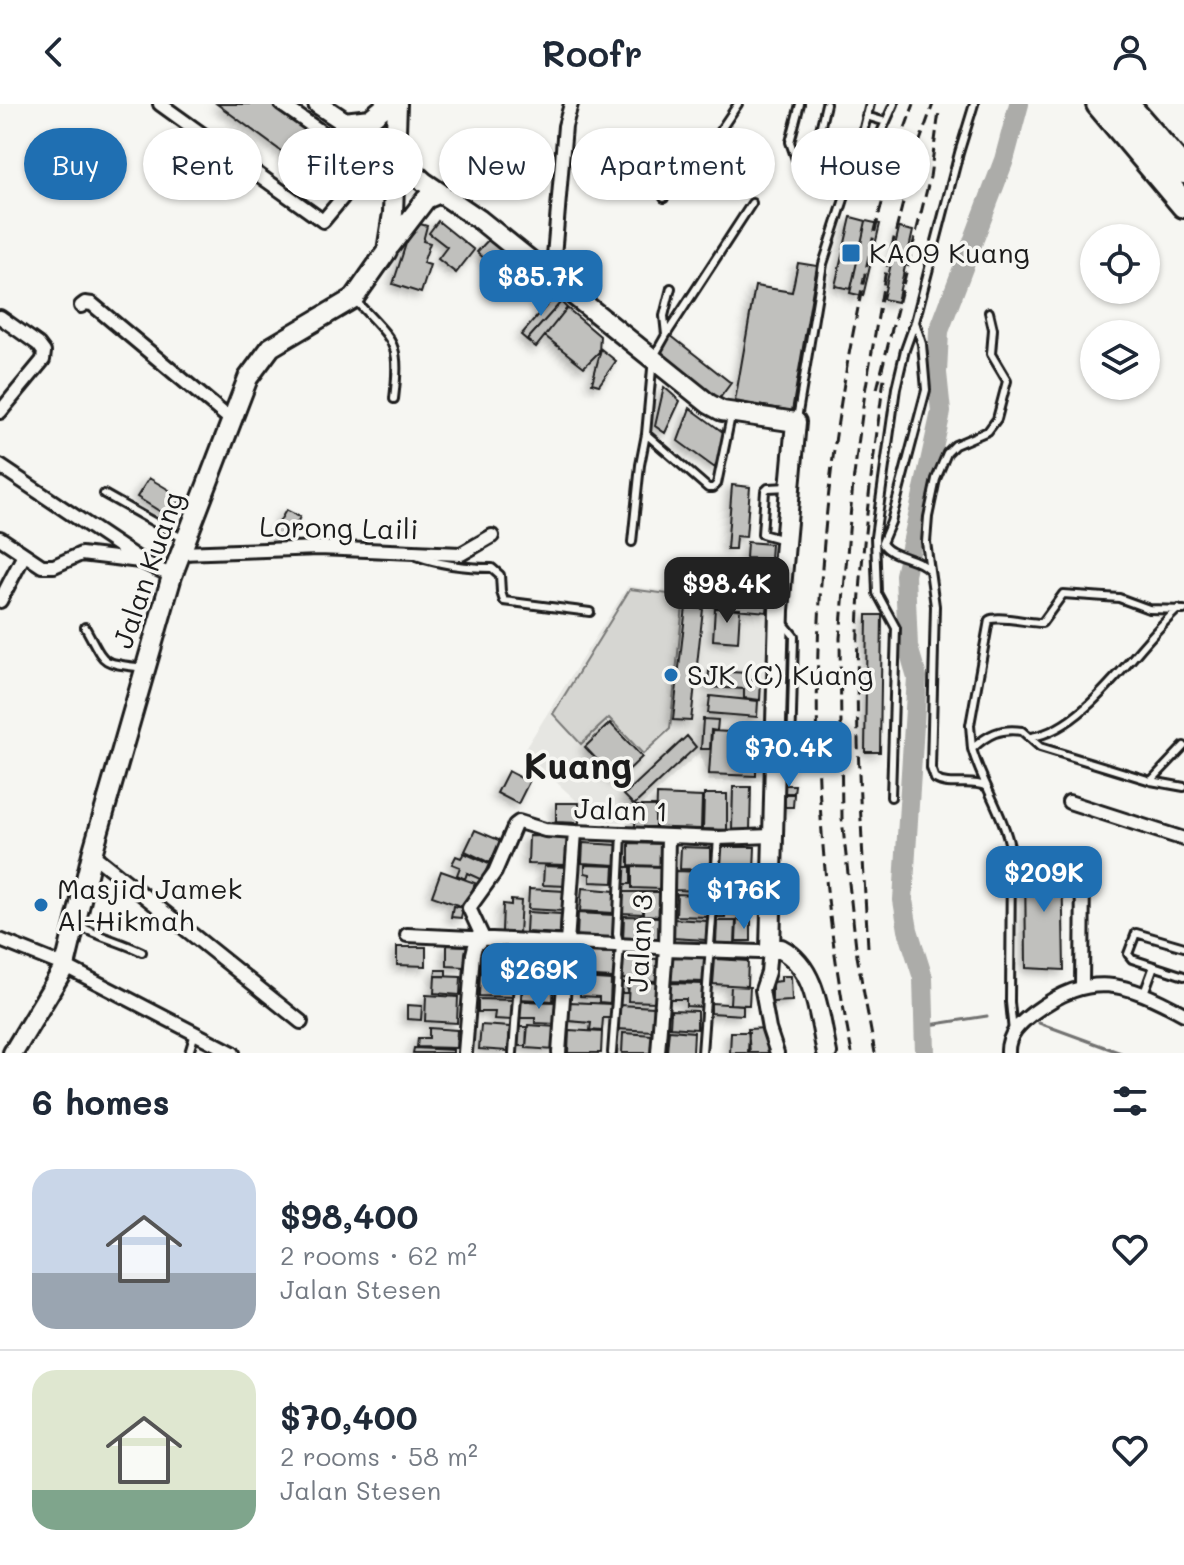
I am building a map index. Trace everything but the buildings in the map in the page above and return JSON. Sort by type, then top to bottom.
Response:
[{"type":"highway","points":[[1126,104],[1184,171]]},
{"type":"highway","points":[[1099,105],[1184,205]]},
{"type":"main road","points":[[318,104],[353,128]]},
{"type":"main road","points":[[344,122],[370,119],[388,104]]},
{"type":"main road","name":"Jalan Kuang","points":[[393,128],[397,104]]},
{"type":"main road","points":[[393,213],[398,190],[409,181],[424,182],[439,192]]},
{"type":"main road","points":[[387,251],[426,199],[439,193]]},
{"type":"main road","name":"Jalan Kuang","points":[[13,1053],[65,966],[92,854],[172,576],[248,378],[271,347],[354,298],[387,251],[392,200]]},
{"type":"main road","points":[[450,200],[480,220],[709,404],[731,412],[796,422],[778,617],[770,949],[781,949],[802,966],[816,1003],[827,1053]]},
{"type":"street","points":[[160,104],[278,189]]},
{"type":"street","points":[[281,104],[315,128]]},
{"type":"street","points":[[552,280],[565,126],[571,104]]},
{"type":"street","points":[[294,200],[323,221],[341,200]]},
{"type":"street","points":[[81,306],[92,304],[231,420]]},
{"type":"street","points":[[0,317],[38,344],[44,352],[43,360],[0,412]]},
{"type":"street","points":[[0,466],[143,562],[172,576]]},
{"type":"street","name":"Lorong Laili","points":[[183,546],[461,554],[492,536]]},
{"type":"street","points":[[0,538],[42,566],[54,566],[81,554],[143,562]]},
{"type":"street","points":[[0,601],[24,555]]},
{"type":"street","points":[[1069,802],[1184,839]]},
{"type":"street","name":"Jalan 1","points":[[483,938],[469,908],[495,872],[519,822],[545,830],[575,832],[718,838],[772,836]]},
{"type":"street","points":[[559,1053],[575,832]]},
{"type":"street","name":"Jalan 3","points":[[658,1053],[666,949],[668,836]]},
{"type":"street","points":[[92,854],[301,1022]]},
{"type":"street","points":[[1082,986],[1083,868]]},
{"type":"street","points":[[407,935],[712,951],[759,952],[770,949],[768,972],[762,990],[777,1053]]},
{"type":"street","points":[[465,1053],[473,954],[475,946],[483,938]]},
{"type":"street","points":[[0,940],[65,966],[233,1053]]},
{"type":"street","points":[[1008,1053],[1013,1032],[1047,1003],[1082,986],[1108,985],[1144,993],[1184,1014]]},
{"type":"lane","points":[[722,128],[738,104]]},
{"type":"lane","points":[[794,128],[800,104]]},
{"type":"lane","points":[[820,128],[826,104]]},
{"type":"lane","points":[[863,128],[870,104]]},
{"type":"lane","points":[[883,128],[894,104]]},
{"type":"lane","points":[[891,797],[896,628],[877,593],[875,537],[896,388],[974,104]]},
{"type":"lane","points":[[866,116],[886,122]]},
{"type":"lane","points":[[796,422],[823,264],[844,200]]},
{"type":"lane","points":[[632,542],[653,358],[752,203]]},
{"type":"lane","points":[[666,335],[664,316],[671,288]]},
{"type":"lane","points":[[354,298],[392,340],[398,368],[394,399]]},
{"type":"lane","points":[[985,786],[970,782],[942,783],[935,779],[931,768],[935,606],[928,569],[928,517],[936,479],[947,453],[955,445],[988,431],[997,419],[1007,381],[991,354],[993,329],[989,312]]},
{"type":"lane","points":[[915,322],[922,344],[926,390],[891,522],[882,543],[890,551],[922,562],[928,569]]},
{"type":"lane","points":[[646,434],[708,488],[713,488],[717,484],[731,412]]},
{"type":"lane","points":[[104,494],[183,546]]},
{"type":"lane","points":[[405,552],[435,563],[492,568],[500,575],[504,601],[590,612]]},
{"type":"lane","points":[[1013,1032],[1010,1002],[1011,852],[1009,839],[972,749],[970,725],[989,620],[999,617],[1019,623],[1042,623],[1063,594],[1119,598],[1149,609],[1181,610]]},
{"type":"lane","points":[[1031,737],[1053,732],[1087,707],[1153,632],[1181,610]]},
{"type":"lane","points":[[85,627],[101,659],[112,664],[144,668]]},
{"type":"lane","points":[[972,749],[986,736],[998,731],[1022,731],[1040,747],[1151,781],[1184,787]]},
{"type":"lane","points":[[1151,781],[1184,746]]},
{"type":"lane","points":[[612,1053],[620,945],[617,934],[622,834]]},
{"type":"lane","points":[[702,1053],[712,951],[718,838]]},
{"type":"lane","points":[[75,924],[104,939],[119,941],[142,952]]},
{"type":"lane","points":[[1184,947],[1136,933],[1128,958],[1184,976]]},
{"type":"lane","points":[[513,1053],[521,941]]},
{"type":"lane","points":[[1144,993],[1154,966]]},
{"type":"lane","points":[[189,1053],[195,1033]]},
{"type":"shaded area","name":"SJK (C) Kuang","points":[[715,561],[774,565],[765,781],[709,781],[699,753],[623,822],[599,821],[523,752],[628,586],[712,596]]},
{"type":"shaded area","points":[[630,589],[684,596],[670,729],[643,754],[609,718],[581,744],[553,714]]},
{"type":"waterway","points":[[925,1053],[923,978],[908,930],[903,900],[917,677],[908,647],[905,575],[941,412],[937,373],[939,331],[1004,160],[1019,104]]},
{"type":"waterway","points":[[923,1026],[987,1016]]},
{"type":"waterway","points":[[1039,1023],[1121,1053]]},
{"type":"railway","points":[[852,1053],[837,966],[819,790],[819,613],[836,437],[850,349],[876,225],[914,104]]},
{"type":"railway","points":[[875,1053],[857,956],[842,819],[840,638],[853,483],[886,270],[915,155],[933,104]]},
{"type":"railway","points":[[877,389],[930,177],[939,112]]},
{"type":"railway","points":[[868,947],[858,750],[858,632],[865,536],[884,378]]},
{"type":"place","name":"KA09 Kuang","points":[[851,253]]},
{"type":"place","name":"SJK (C) Kuang","points":[[671,675]]},
{"type":"place","name":"Masjid Jamek Al-Hikmah","points":[[41,905]]},
{"type":"district","name":"Kuang","points":[[578,766]]}]
